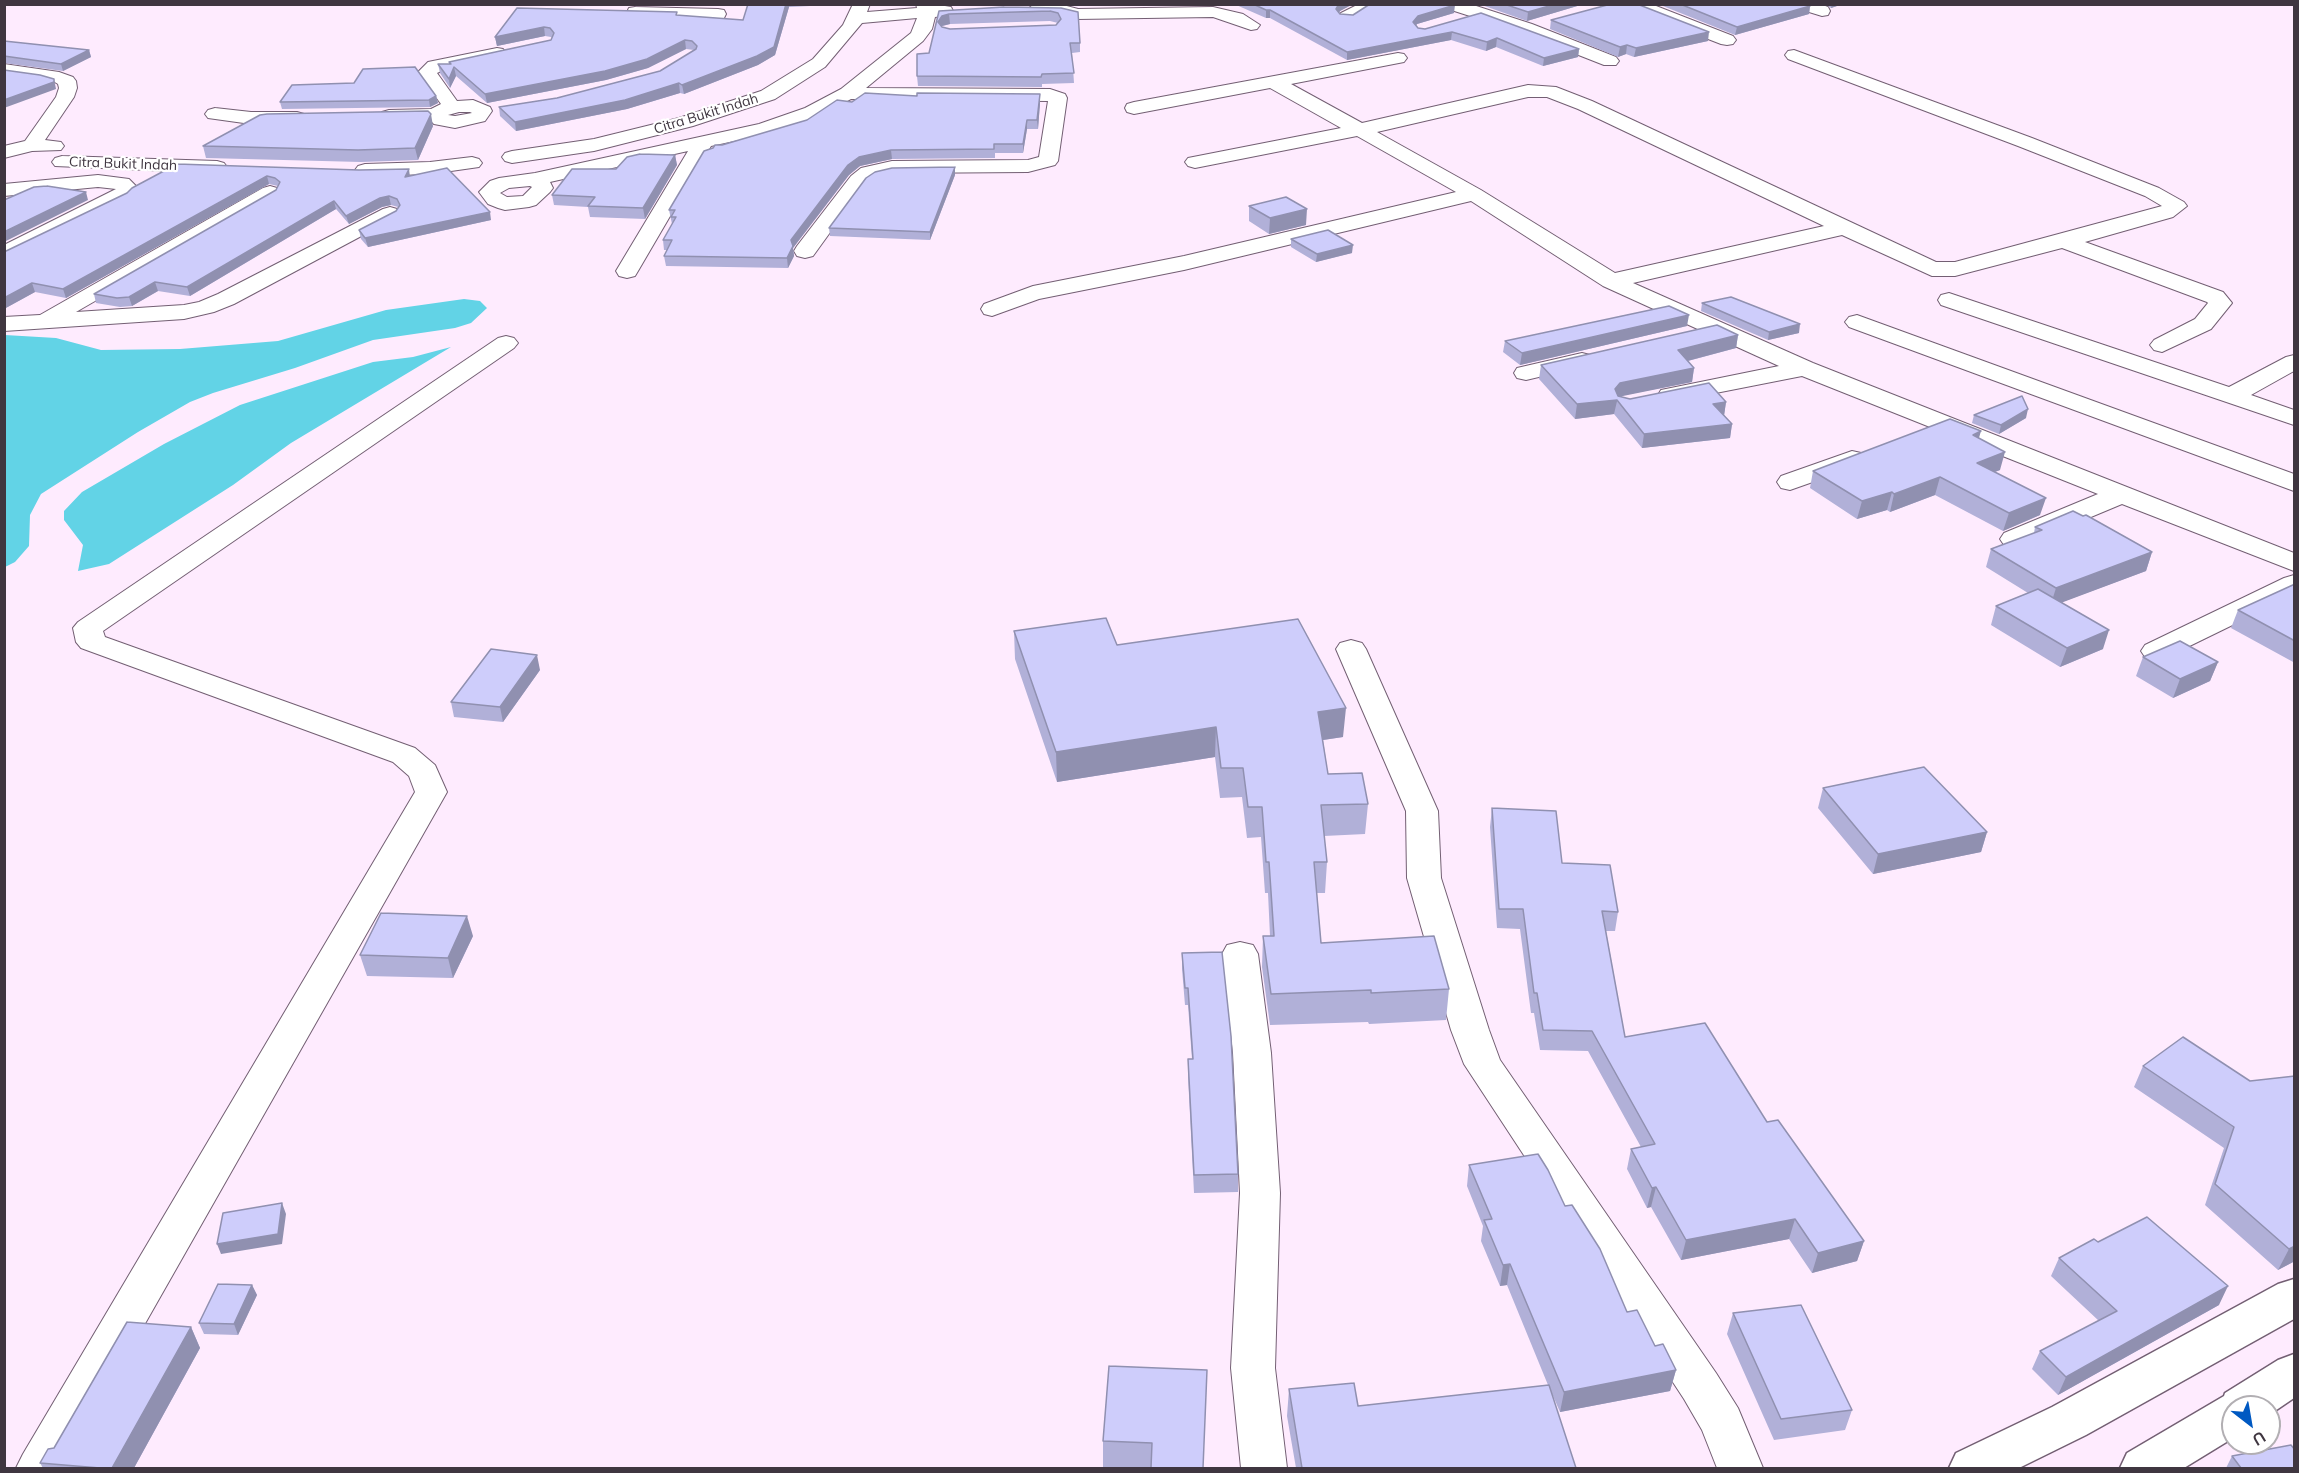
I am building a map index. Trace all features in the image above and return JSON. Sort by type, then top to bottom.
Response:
[{"type":"street","points":[[1347,17],[1373,4]]},
{"type":"street","points":[[1451,4],[1526,28],[1610,61]]},
{"type":"street","points":[[1634,4],[1727,40]]},
{"type":"street","points":[[1803,4],[1822,11]]},
{"type":"street","points":[[622,12],[720,9],[711,32]]},
{"type":"street","points":[[857,16],[927,19],[964,9]]},
{"type":"street","points":[[1014,9],[1062,10],[1077,14],[1100,9],[1213,12],[1237,18],[1251,25]]},
{"type":"street","points":[[1051,28],[1074,19],[1077,14]]},
{"type":"street","points":[[1447,23],[1481,14]]},
{"type":"street","name":"Citra Bukit Indah","points":[[349,170],[430,168],[466,134],[512,157],[594,145],[686,122],[768,95],[819,63],[857,16]]},
{"type":"street","points":[[535,179],[764,129],[812,112],[848,93],[917,37],[927,19]]},
{"type":"street","points":[[1526,28],[1548,22]]},
{"type":"street","points":[[466,134],[427,72],[434,66],[516,49]]},
{"type":"street","points":[[1195,162],[1359,130],[1528,91],[1549,91],[1586,105],[1923,267],[1945,271],[2166,213],[2177,206],[2152,192],[2025,142],[1794,56]]},
{"type":"street","points":[[1134,108],[1398,58]]},
{"type":"street","points":[[4,69],[59,76],[67,81],[68,88],[32,146]]},
{"type":"street","points":[[4,85],[41,73]]},
{"type":"street","points":[[1272,81],[1474,194],[1611,281],[1804,368],[2295,563]]},
{"type":"street","points":[[805,251],[858,180],[868,172],[892,167],[1028,166],[1048,161],[1058,98],[1050,95],[848,93]]},
{"type":"street","points":[[466,134],[473,106],[483,111],[505,108]]},
{"type":"street","points":[[215,114],[251,118],[310,118]]},
{"type":"street","points":[[367,117],[466,134]]},
{"type":"street","points":[[627,271],[703,143]]},
{"type":"street","points":[[4,152],[32,146],[57,146],[69,153],[62,162]]},
{"type":"street","name":"Citra Bukit Indah","points":[[4,174],[45,169],[62,162],[236,168]]},
{"type":"street","points":[[4,189],[98,181],[122,183],[128,188],[122,195],[4,255]]},
{"type":"street","points":[[43,322],[270,192]]},
{"type":"street","points":[[992,309],[1033,294],[1185,263],[1474,194]]},
{"type":"street","points":[[4,324],[184,312],[206,307],[226,299],[390,213]]},
{"type":"street","points":[[1611,281],[1844,228]]},
{"type":"street","points":[[2063,241],[2215,297],[2221,303],[2203,324],[2162,345]]},
{"type":"street","points":[[1949,300],[2295,418]]},
{"type":"street","points":[[1857,322],[2295,483]]},
{"type":"street","points":[[1684,337],[1717,329]]},
{"type":"street","points":[[39,1468],[431,792],[424,772],[404,755],[91,642],[88,628],[506,343]]},
{"type":"street","points":[[1526,373],[1605,355]]},
{"type":"street","points":[[2231,396],[2295,362]]},
{"type":"street","points":[[1649,399],[1804,368]]},
{"type":"street","points":[[1913,437],[1946,424]]},
{"type":"street","points":[[1790,482],[1879,449]]},
{"type":"street","points":[[2014,540],[2122,494]]},
{"type":"street","points":[[2156,651],[2295,584]]},
{"type":"street","points":[[1351,649],[1422,811],[1424,878],[1470,1030],[1483,1064],[1700,1386],[1722,1422],[1740,1468]]},
{"type":"street","points":[[1240,954],[1252,1053],[1260,1192],[1253,1368],[1264,1468]]},
{"type":"street","points":[[1973,1468],[2069,1421],[2295,1297]]},
{"type":"street","points":[[2261,1395],[2295,1374]]},
{"type":"street","points":[[2144,1468],[2221,1420]]},
{"type":"water","points":[[464,299],[480,301],[487,308],[471,323],[455,328],[373,340],[190,402],[138,432],[41,494],[30,515],[29,546],[15,562],[5,567],[5,335],[56,338],[101,350],[180,349],[278,341],[386,310]]},
{"type":"water","points":[[451,347],[291,443],[233,485],[109,564],[78,571],[83,545],[64,520],[64,511],[82,492],[164,444],[240,405],[373,362],[413,357]]},
{"type":"building","points":[[748,4],[786,4],[774,47],[757,56],[682,85],[679,83],[625,100],[515,122],[499,107],[557,98],[660,71],[696,49],[697,46],[692,41],[685,40],[647,59],[605,71],[485,94],[454,67],[449,79],[438,64],[451,64],[449,62],[551,40],[554,33],[550,28],[544,27],[495,37],[517,8],[677,12],[676,15],[743,20]]},
{"type":"building","points":[[1253,4],[1339,4],[1336,9],[1340,14],[1353,15],[1370,4],[1454,4],[1418,16],[1413,22],[1418,28],[1425,29],[1481,13],[1579,49],[1544,58],[1497,38],[1487,42],[1452,32],[1347,52],[1270,10]]},
{"type":"building","points":[[1504,4],[1556,4],[1528,12]]},
{"type":"building","points":[[1611,4],[1637,4],[1709,32],[1636,48],[1627,45],[1620,47],[1551,20]]},
{"type":"building","points":[[1680,4],[1805,4],[1810,6],[1737,27]]},
{"type":"building","points":[[1004,7],[1061,8],[1078,12],[1080,43],[1070,43],[1074,73],[1042,74],[1041,77],[917,76],[917,54],[929,53],[939,11]],"holes":[[[1050,11],[1058,13],[1061,19],[1056,25],[950,29],[942,27],[938,22],[942,16],[949,14]]]},
{"type":"building","points":[[4,41],[89,50],[61,64],[4,56]]},
{"type":"building","points":[[415,67],[436,96],[429,100],[280,102],[292,85],[354,83],[363,69]]},
{"type":"building","points":[[4,70],[40,75],[54,79],[54,82],[4,100]]},
{"type":"building","points":[[865,93],[917,96],[917,93],[1040,94],[1037,120],[1027,120],[1023,144],[994,144],[994,149],[891,150],[859,157],[848,165],[791,240],[793,246],[787,258],[664,256],[672,240],[663,240],[676,217],[671,217],[675,210],[669,210],[704,151],[715,145],[722,145],[807,120],[837,100],[852,102]]},
{"type":"building","points":[[428,111],[431,114],[415,148],[358,150],[203,146],[260,115]]},
{"type":"building","points":[[640,154],[675,155],[643,208],[588,206],[595,197],[552,195],[572,169],[616,169],[627,157]]},
{"type":"building","points":[[177,164],[359,170],[409,169],[405,177],[447,168],[490,212],[365,238],[359,230],[396,211],[400,205],[397,199],[389,196],[380,198],[346,216],[334,201],[187,287],[155,282],[129,297],[117,298],[94,294],[276,190],[280,182],[267,176],[63,289],[32,283],[4,298],[4,252],[127,193],[132,188]]},
{"type":"building","points":[[955,167],[930,232],[829,228],[866,178],[875,172],[892,168]]},
{"type":"building","points":[[47,186],[86,192],[4,232],[4,200],[34,187]]},
{"type":"building","points":[[1286,197],[1307,209],[1270,218],[1249,206]]},
{"type":"building","points":[[1328,230],[1353,245],[1317,254],[1291,239]]},
{"type":"building","points":[[1731,297],[1800,324],[1769,332],[1702,303]]},
{"type":"building","points":[[1669,306],[1689,315],[1522,353],[1505,341]]},
{"type":"building","points":[[1717,325],[1738,335],[1678,350],[1694,368],[1620,383],[1615,389],[1618,396],[1630,399],[1709,383],[1726,402],[1713,404],[1732,424],[1644,434],[1617,400],[1577,404],[1541,365]]},
{"type":"building","points":[[2022,396],[2028,409],[2001,425],[1974,415]]},
{"type":"building","points":[[1950,419],[1981,431],[1973,435],[2005,452],[1977,463],[2046,498],[2009,513],[1940,477],[1894,494],[1892,492],[1862,501],[1813,471]]},
{"type":"building","points":[[2073,511],[2083,516],[2086,515],[2152,552],[2056,588],[1991,549],[2042,530],[2035,527]]},
{"type":"building","points":[[2295,584],[2295,641],[2238,610]]},
{"type":"building","points":[[2038,589],[2109,630],[2067,648],[1996,606]]},
{"type":"building","points":[[1106,618],[1117,645],[1298,619],[1346,708],[1318,712],[1328,774],[1362,773],[1368,804],[1321,805],[1327,862],[1314,862],[1321,943],[1434,936],[1449,989],[1371,993],[1371,990],[1271,994],[1263,936],[1274,936],[1269,862],[1266,862],[1262,807],[1248,807],[1243,768],[1221,768],[1216,727],[1056,752],[1014,631]]},
{"type":"building","points":[[2180,641],[2218,662],[2180,679],[2143,657]]},
{"type":"building","points":[[491,649],[537,655],[500,707],[451,702]]},
{"type":"building","points":[[1924,767],[1987,832],[1878,854],[1823,788]]},
{"type":"building","points":[[1492,808],[1556,811],[1562,863],[1610,865],[1618,912],[1602,911],[1625,1037],[1705,1023],[1767,1122],[1778,1120],[1864,1241],[1818,1253],[1795,1219],[1686,1240],[1656,1187],[1652,1188],[1631,1149],[1655,1144],[1592,1031],[1543,1030],[1537,993],[1534,993],[1523,909],[1499,909]]},
{"type":"building","points":[[381,913],[467,916],[448,958],[360,955]]},
{"type":"building","points":[[1222,952],[1231,1036],[1238,1174],[1194,1175],[1188,1059],[1193,1059],[1188,988],[1185,988],[1182,953]]},
{"type":"building","points":[[2183,1037],[2250,1081],[2295,1076],[2295,1246],[2289,1249],[2215,1184],[2234,1127],[2143,1066]]},
{"type":"building","points":[[1538,1154],[1565,1206],[1572,1205],[1600,1249],[1627,1312],[1637,1310],[1655,1346],[1663,1344],[1676,1370],[1564,1392],[1510,1264],[1503,1265],[1484,1220],[1492,1219],[1469,1165]]},
{"type":"building","points":[[282,1203],[278,1234],[217,1244],[223,1213]]},
{"type":"building","points":[[2147,1217],[2228,1286],[2066,1377],[2040,1351],[2117,1311],[2059,1258],[2094,1239],[2098,1242]]},
{"type":"building","points":[[218,1284],[252,1285],[234,1324],[199,1323]]},
{"type":"building","points":[[1801,1305],[1852,1410],[1781,1419],[1733,1313]]},
{"type":"building","points":[[127,1322],[191,1327],[112,1468],[40,1463],[48,1449],[54,1448]]},
{"type":"building","points":[[1109,1366],[1207,1370],[1203,1468],[1151,1468],[1152,1443],[1103,1441]]},
{"type":"building","points":[[1354,1383],[1358,1406],[1549,1385],[1576,1468],[1302,1468],[1289,1389]]},
{"type":"building","points":[[2291,1445],[2295,1450],[2295,1468],[2241,1468],[2232,1456],[2281,1455],[2281,1447]]}]
